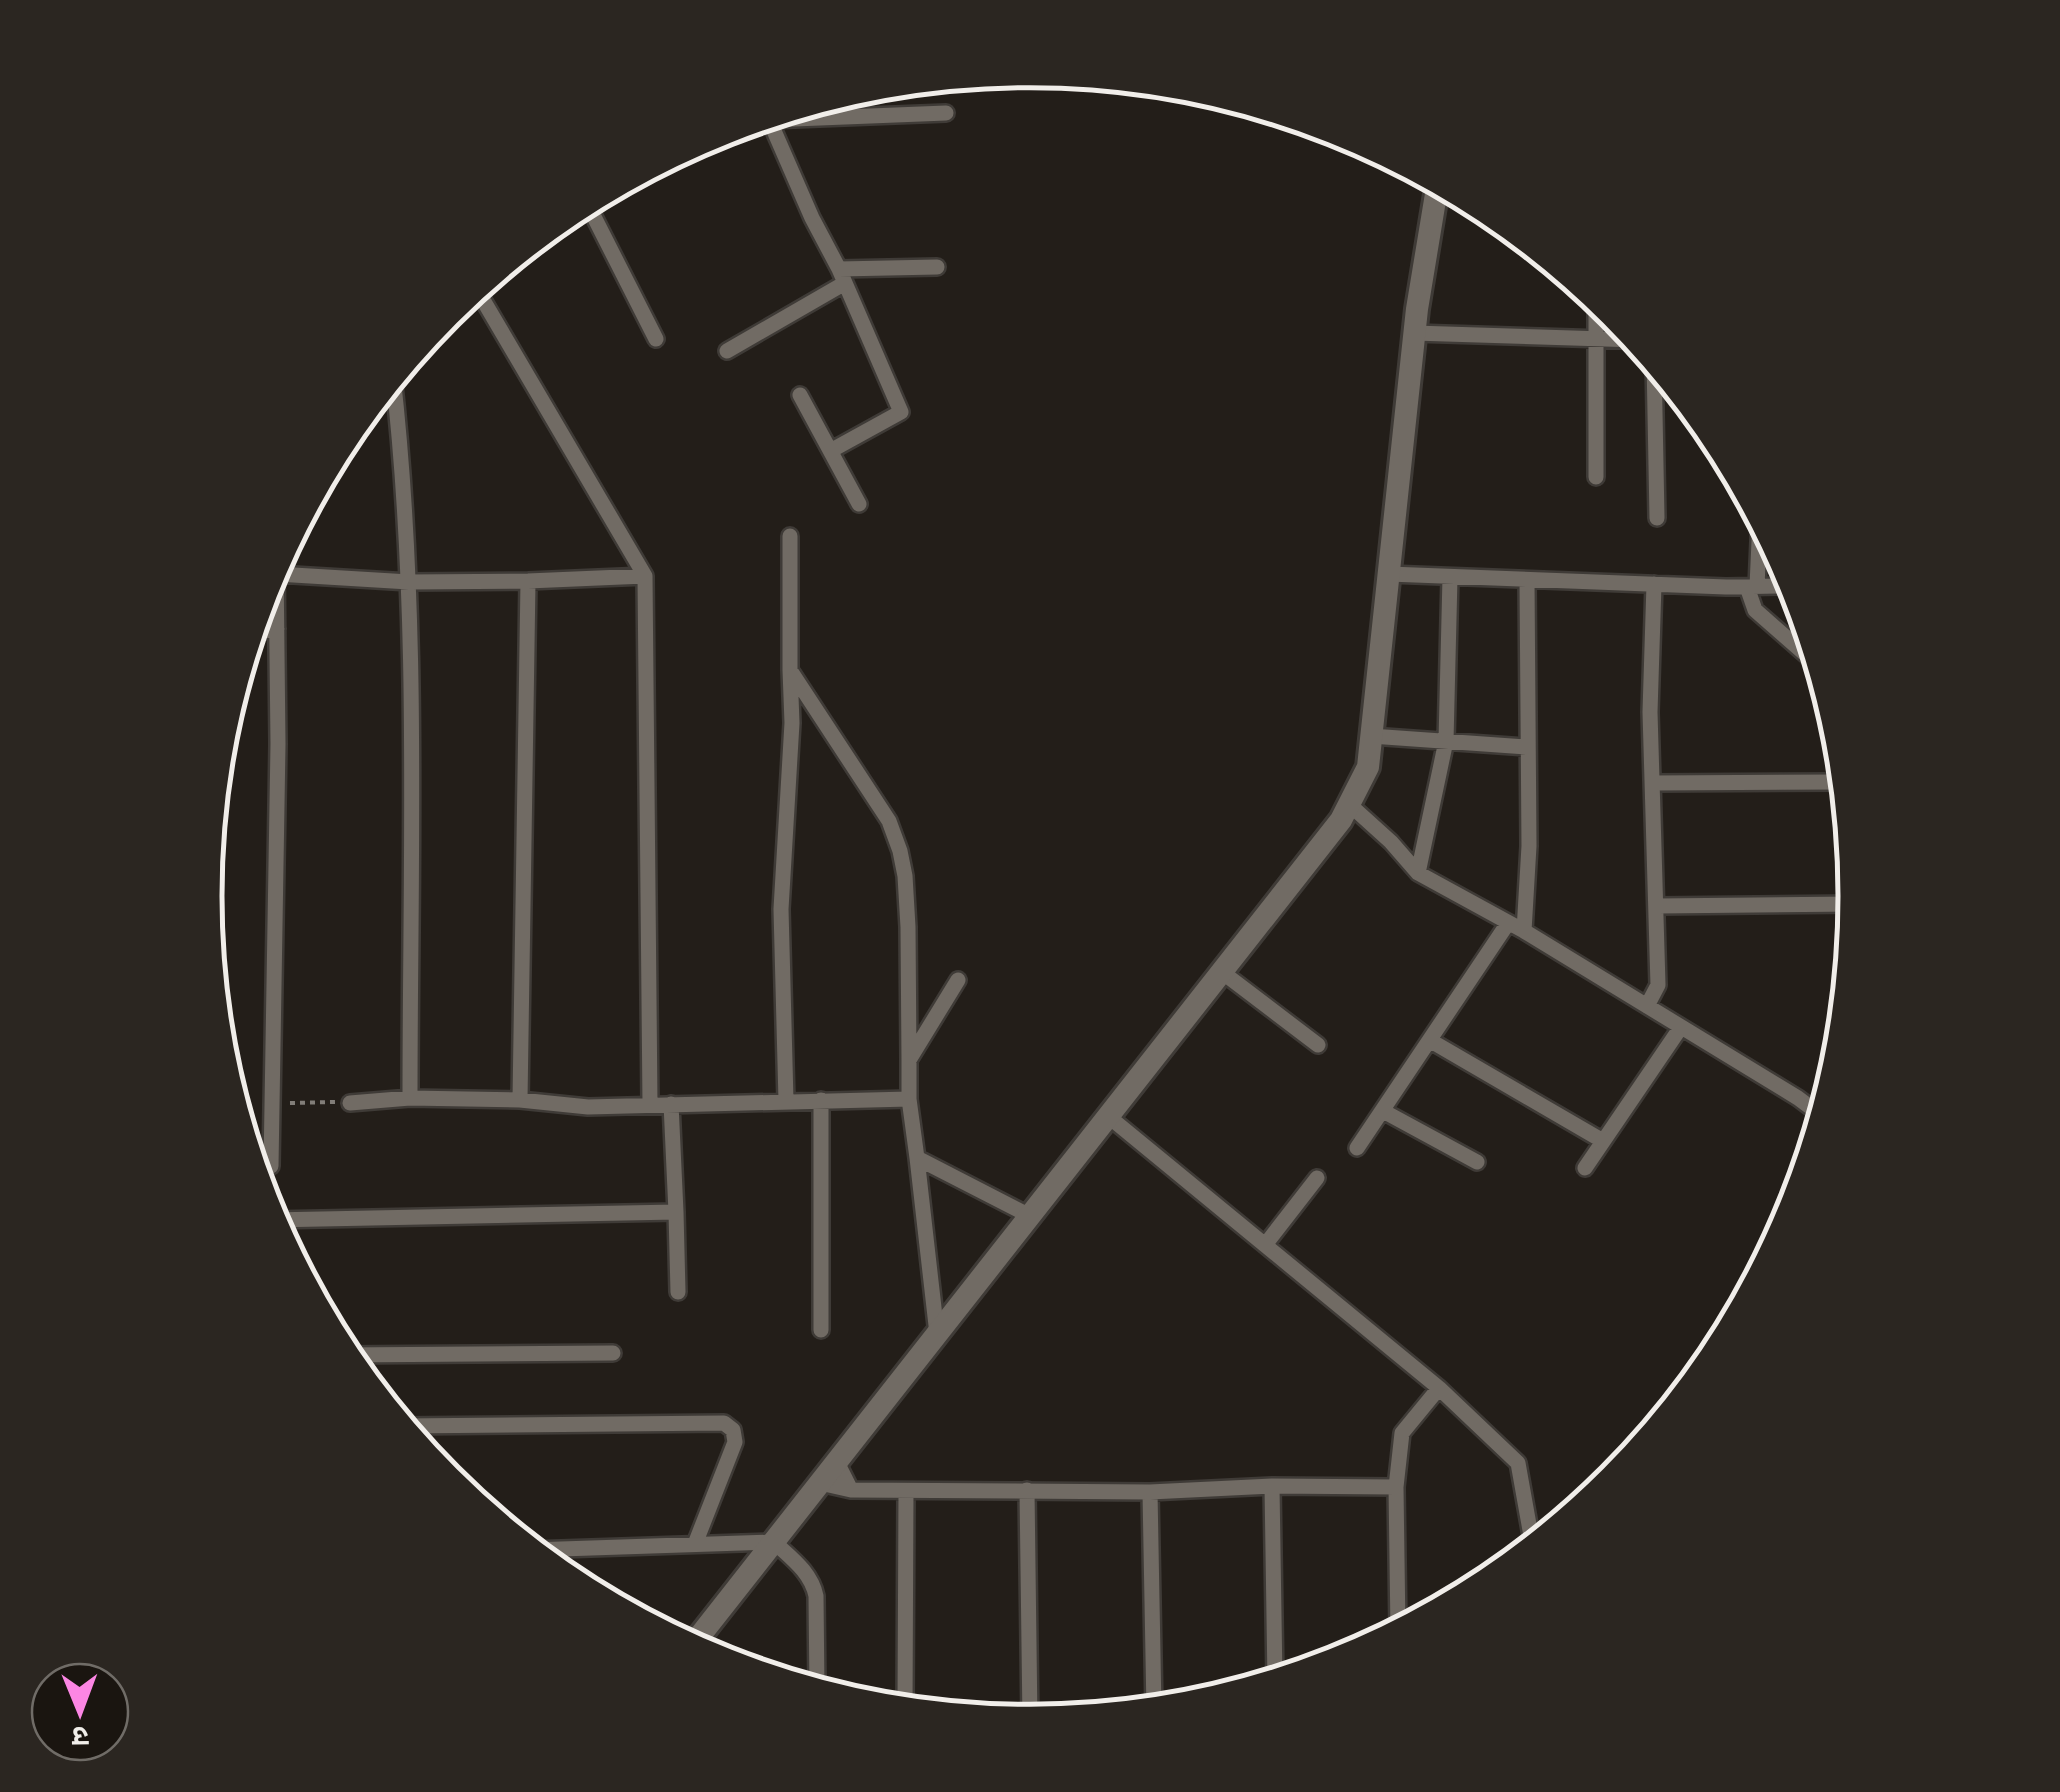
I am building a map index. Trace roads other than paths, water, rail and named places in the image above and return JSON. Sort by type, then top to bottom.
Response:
[{"type":"street","points":[[815,117],[946,113]]},
{"type":"street","points":[[773,129],[901,412],[832,450]]},
{"type":"street","points":[[702,1634],[1341,820],[1368,767],[1414,334],[1436,197]]},
{"type":"street","points":[[594,216],[656,340]]},
{"type":"street","points":[[728,352],[842,276],[937,267]]},
{"type":"street","points":[[483,301],[645,576],[650,1105]]},
{"type":"street","points":[[1596,477],[1597,319]]},
{"type":"street","points":[[1414,334],[1616,339]]},
{"type":"street","points":[[1654,383],[1657,518]]},
{"type":"street","points":[[800,395],[859,504]]},
{"type":"street","points":[[395,397],[408,548],[412,696],[410,1098]]},
{"type":"street","points":[[786,1101],[780,909],[792,723],[790,536]]},
{"type":"street","points":[[1757,543],[1752,586],[1755,610],[1800,649]]},
{"type":"street","points":[[291,570],[409,582],[528,582],[645,576]]},
{"type":"street","points":[[1388,574],[1776,584]]},
{"type":"street","points":[[1418,873],[1446,741],[1450,576]]},
{"type":"street","points":[[1524,932],[1529,846],[1527,580]]},
{"type":"street","points":[[520,1100],[528,582]]},
{"type":"street","points":[[1647,1006],[1658,985],[1650,712],[1654,584]]},
{"type":"street","points":[[271,1166],[277,604]]},
{"type":"street","points":[[266,630],[277,629]]},
{"type":"street","points":[[790,670],[889,822],[906,876],[909,1099],[937,1334]]},
{"type":"street","points":[[1371,736],[1527,747]]},
{"type":"street","points":[[1653,783],[1831,782]]},
{"type":"street","points":[[1349,804],[1418,873],[1524,932],[1810,1107]]},
{"type":"street","points":[[1656,906],[1838,904]]},
{"type":"street","points":[[1357,1148],[1508,923]]},
{"type":"street","points":[[1222,972],[1318,1045]]},
{"type":"street","points":[[909,1060],[958,980]]},
{"type":"street","points":[[1585,1168],[1681,1027]]},
{"type":"street","points":[[1431,1040],[1603,1141]]},
{"type":"street","points":[[350,1103],[410,1098],[520,1100],[588,1107],[909,1099]]},
{"type":"street","points":[[820,1100],[820,1330]]},
{"type":"street","points":[[671,1104],[678,1292]]},
{"type":"street","points":[[1383,1110],[1477,1162]]},
{"type":"street","points":[[1108,1116],[1439,1388],[1518,1463],[1530,1531]]},
{"type":"street","points":[[917,1158],[1030,1216]]},
{"type":"street","points":[[1266,1245],[1318,1178]]},
{"type":"street","points":[[290,1220],[676,1212]]},
{"type":"street","points":[[365,1355],[613,1353]]},
{"type":"street","points":[[1398,1616],[1396,1487],[1402,1433],[1439,1388]]},
{"type":"street","points":[[419,1426],[724,1422],[733,1430],[735,1442],[694,1544]]},
{"type":"street","points":[[836,1462],[851,1490]]},
{"type":"street","points":[[820,1484],[851,1490],[906,1491],[1396,1487]]},
{"type":"street","points":[[1272,1486],[1275,1666]]},
{"type":"street","points":[[1027,1490],[1030,1704]]},
{"type":"street","points":[[904,1695],[906,1491]]},
{"type":"street","points":[[1150,1492],[1154,1695]]},
{"type":"street","points":[[555,1549],[774,1542],[813,1582],[817,1676]]}]
